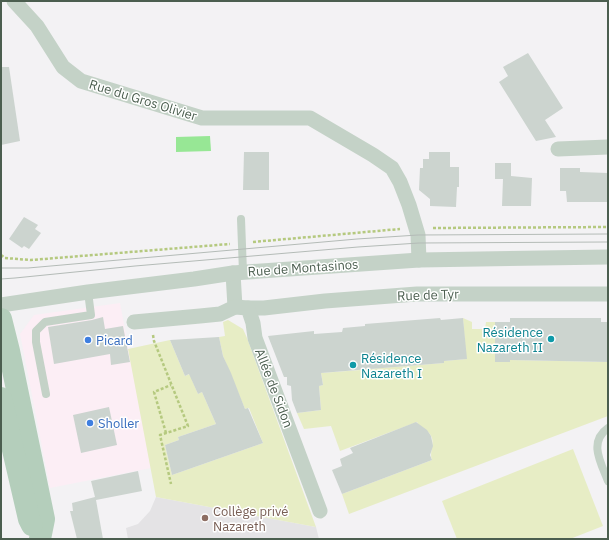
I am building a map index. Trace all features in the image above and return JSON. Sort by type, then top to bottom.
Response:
[{"type":"main road","points":[[1,319],[44,519],[40,539]]},
{"type":"main road","points":[[1,398],[29,519],[40,539]]},
{"type":"street","name":"Rue du Gros Olivier","points":[[14,1],[37,26],[63,67],[81,81],[202,118],[310,118],[392,168],[400,182],[416,228],[419,260]]},
{"type":"street","points":[[558,149],[608,148]]},
{"type":"street","name":"Rue de Montasinos","points":[[1,305],[88,292],[238,273],[419,260],[608,257]]},
{"type":"street","name":"Allée de Sidon","points":[[238,273],[242,308],[253,323],[255,338],[320,511]]},
{"type":"street","name":"Rue de Tyr","points":[[242,308],[264,308],[325,301],[417,294],[608,294]]},
{"type":"street","points":[[134,322],[220,314],[242,308]]},
{"type":"lane","points":[[238,273],[241,243],[241,219]]},
{"type":"lane","points":[[46,394],[36,342],[36,331],[45,322],[91,315],[88,292]]},
{"type":"lane","points":[[608,428],[602,432],[598,438],[597,451],[608,481]]},
{"type":"path","points":[[1,254],[5,258],[31,260],[416,228],[608,227]]},
{"type":"path","points":[[152,320],[154,341],[188,426],[160,435],[171,484]]},
{"type":"path","points":[[166,433],[154,392],[171,385]]},
{"type":"shaded area","points":[[210,136],[211,151],[176,152],[176,137]]},
{"type":"shaded area","points":[[120,303],[151,468],[50,488],[20,334],[34,315]]},
{"type":"shaded area","points":[[463,318],[472,322],[472,329],[485,329],[486,322],[495,322],[495,362],[509,362],[510,360],[608,362],[608,416],[349,514],[342,494],[432,460],[431,435],[417,422],[340,451],[331,426],[304,429],[297,413],[321,410],[319,386],[323,385],[321,373],[361,370],[362,368],[369,369],[444,363],[444,361],[466,359]]},
{"type":"shaded area","points":[[228,320],[243,329],[247,338],[316,527],[156,497],[128,349],[170,340],[185,376],[194,372],[192,380],[198,394],[202,392],[216,424],[178,437],[179,440],[165,445],[172,475],[263,443],[249,408],[245,409],[223,356],[219,337],[225,336],[223,322]]},
{"type":"shaded area","points":[[573,449],[603,526],[570,539],[457,539],[442,501]]},
{"type":"shaded area","name":"Collège privé Nazareth","points":[[156,497],[316,527],[319,539],[128,539],[126,528],[138,524],[150,511]]},
{"type":"building","points":[[528,53],[563,108],[545,120],[556,137],[536,141],[499,82],[508,76],[503,67]]},
{"type":"building","points":[[1,67],[9,67],[20,141],[1,145]]},
{"type":"building","points":[[244,152],[269,152],[269,190],[243,190]]},
{"type":"building","points":[[429,152],[450,152],[450,167],[459,167],[459,187],[457,187],[456,207],[430,206],[430,199],[419,190],[420,168],[423,168],[423,159],[429,159]]},
{"type":"building","points":[[495,163],[511,163],[511,176],[532,178],[531,206],[502,206],[503,179],[495,179]]},
{"type":"building","points":[[560,168],[580,168],[580,172],[608,173],[608,202],[567,202],[566,191],[560,191]]},
{"type":"building","points":[[24,217],[38,225],[35,229],[41,233],[29,249],[24,246],[22,248],[9,239]]},
{"type":"building","name":"Picard","points":[[103,317],[105,329],[123,326],[130,362],[111,365],[110,354],[54,364],[48,327]]},
{"type":"building","name":"Résidence Nazareth I","points":[[440,318],[441,320],[463,318],[467,359],[444,361],[444,363],[321,373],[323,385],[319,386],[321,410],[297,413],[292,400],[291,386],[287,385],[287,377],[284,377],[268,336],[314,331],[314,334],[342,332],[343,328],[365,326],[365,324]]},
{"type":"building","name":"Résidence Nazareth II","points":[[510,318],[601,318],[601,322],[608,322],[608,362],[510,360],[510,362],[495,362],[495,322],[510,322]]},
{"type":"building","points":[[219,337],[223,356],[245,409],[248,408],[263,443],[172,475],[165,445],[179,440],[178,437],[216,424],[202,392],[198,394],[189,374],[185,376],[170,340]]},
{"type":"building","name":"Sholler","points":[[109,407],[117,445],[81,453],[73,415]]},
{"type":"building","points":[[416,422],[427,430],[431,436],[433,446],[430,455],[432,460],[342,494],[332,470],[342,466],[340,459],[353,453],[350,448]]},
{"type":"building","points":[[138,471],[142,491],[96,500],[103,539],[77,539],[70,511],[73,511],[72,503],[95,497],[91,481]]},
{"type":"tram line","points":[[1,268],[28,268],[418,235],[608,234]]},
{"type":"tram line","points":[[1,279],[135,266],[419,243],[608,242]]},
{"type":"place","name":"Résidence Nazareth II","points":[[551,339]]},
{"type":"place","name":"Picard","points":[[88,340]]},
{"type":"place","name":"Résidence Nazareth I","points":[[353,365]]},
{"type":"place","name":"Sholler","points":[[90,423]]},
{"type":"place","name":"Collège privé Nazareth","points":[[205,518]]}]
